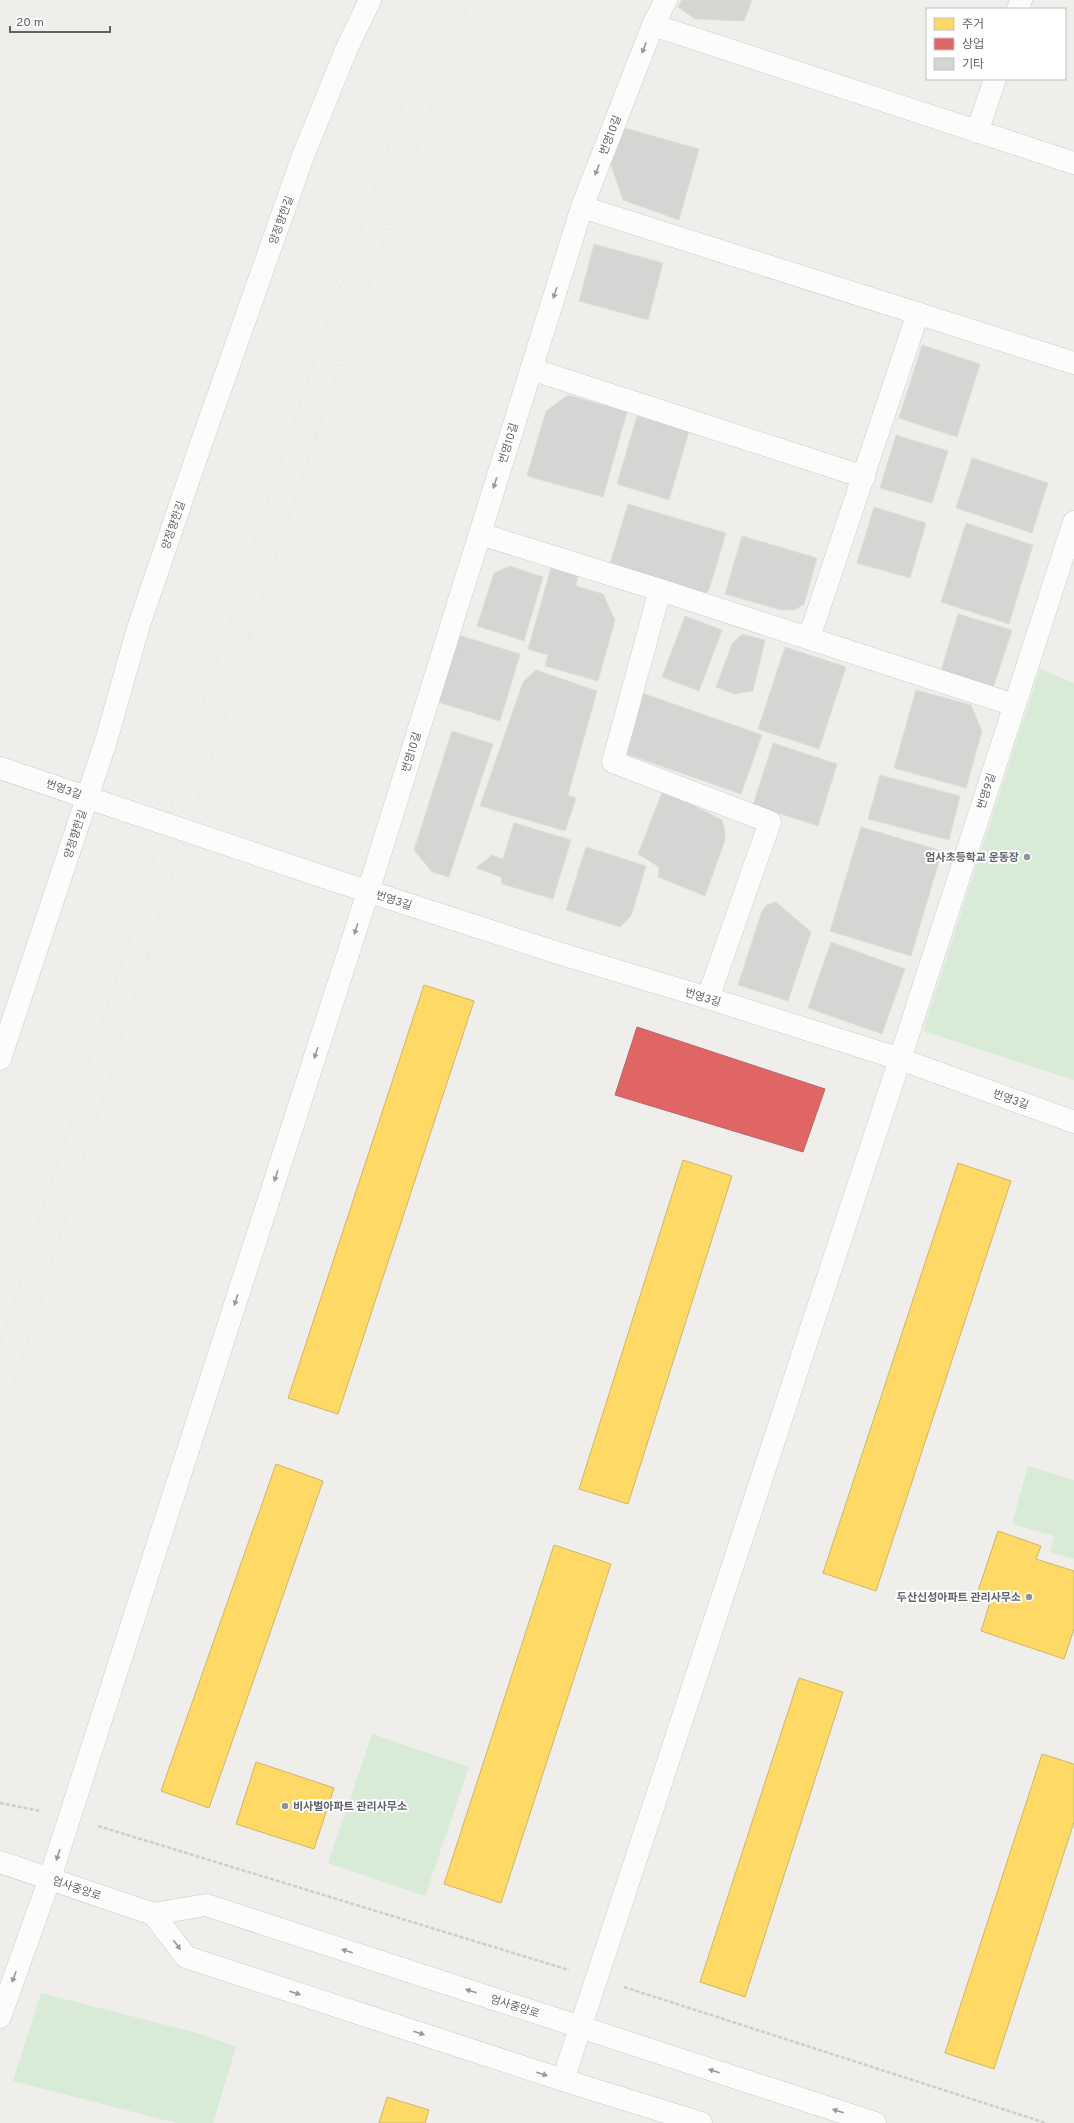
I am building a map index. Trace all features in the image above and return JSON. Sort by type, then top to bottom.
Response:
[{"type":"street","name":"양정향한길","points":[[0,1059],[106,741],[138,628],[213,411],[303,156],[347,48],[370,0]]},
{"type":"street","name":"번영10길","points":[[0,2017],[70,1818],[368,892],[582,207],[653,25],[666,0]]},
{"type":"street","points":[[653,25],[1074,163]]},
{"type":"street","points":[[977,132],[995,80]]},
{"type":"street","points":[[582,207],[1074,363]]},
{"type":"street","points":[[809,638],[918,313]]},
{"type":"street","points":[[531,369],[864,477]]},
{"type":"street","name":"번영9길","points":[[563,2080],[900,1059],[1074,522]]},
{"type":"street","points":[[480,534],[660,590],[1014,705]]},
{"type":"street","points":[[660,590],[613,762],[770,822],[708,998]]},
{"type":"street","name":"번영3길","points":[[0,768],[368,892],[558,953],[708,998],[900,1059],[1074,1122]]},
{"type":"street","name":"엄사중앙로","points":[[0,1862],[153,1914],[206,1905],[875,2123]]},
{"type":"street","points":[[153,1914],[186,1957],[563,2080],[701,2123]]},
{"type":"path","points":[[0,1803],[70,1818],[596,1978],[1046,2123]]},
{"type":"green space","name":"엄사초등학교 운동장","points":[[1040,669],[1074,683],[1074,1080],[923,1031]]},
{"type":"green space","points":[[1028,1466],[1074,1480],[1074,1559],[1050,1552],[1054,1536],[1012,1524]]},
{"type":"green space","points":[[372,1734],[469,1767],[425,1896],[328,1863]]},
{"type":"green space","points":[[41,1993],[201,2034],[236,2047],[213,2123],[176,2123],[13,2081]]},
{"type":"building: 주거","points":[[424,985],[474,1001],[338,1414],[288,1398]]},
{"type":"building: 주거","points":[[683,1160],[732,1176],[628,1504],[579,1489]]},
{"type":"building: 주거","points":[[958,1163],[1011,1181],[876,1591],[823,1573]]},
{"type":"building: 주거","points":[[276,1464],[323,1481],[209,1808],[161,1791]]},
{"type":"building: 주거","name":"두산신성아파트 관리사무소","points":[[998,1531],[1041,1546],[1036,1559],[1074,1571],[1074,1629],[1064,1659],[981,1631],[991,1599],[977,1594]]},
{"type":"building: 주거","points":[[554,1545],[611,1564],[501,1903],[444,1884]]},
{"type":"building: 주거","points":[[799,1678],[843,1692],[745,1997],[700,1982]]},
{"type":"building: 주거","points":[[1042,1754],[1074,1764],[1074,1822],[994,2069],[945,2053]]},
{"type":"building: 주거","name":"비사벌아파트 관리사무소","points":[[256,1762],[334,1788],[314,1849],[236,1824]]},
{"type":"building: 주거","points":[[387,2097],[429,2110],[425,2123],[379,2123]]},
{"type":"building: 상업","points":[[637,1027],[825,1089],[803,1152],[615,1095]]},
{"type":"building: 기타","points":[[682,0],[752,0],[744,21],[695,19],[678,7]]},
{"type":"building: 기타","points":[[621,127],[699,149],[679,220],[623,200],[610,162]]},
{"type":"building: 기타","points":[[594,244],[663,263],[648,320],[579,301]]},
{"type":"building: 기타","points":[[922,345],[980,364],[957,437],[899,418]]},
{"type":"building: 기타","points":[[568,395],[627,412],[603,497],[527,476],[546,411]]},
{"type":"building: 기타","points":[[637,416],[689,431],[669,500],[617,484]]},
{"type":"building: 기타","points":[[896,435],[948,451],[932,503],[880,488]]},
{"type":"building: 기타","points":[[972,458],[1048,483],[1032,533],[956,508]]},
{"type":"building: 기타","points":[[628,504],[726,533],[709,590],[702,596],[609,567]]},
{"type":"building: 기타","points":[[874,507],[926,523],[910,578],[857,563]]},
{"type":"building: 기타","points":[[966,523],[1033,545],[1009,624],[941,602]]},
{"type":"building: 기타","points":[[742,536],[817,558],[804,604],[795,610],[781,610],[725,594]]},
{"type":"building: 기타","points":[[510,566],[543,577],[524,641],[477,626],[494,573]]},
{"type":"building: 기타","points":[[551,568],[578,576],[576,586],[603,594],[615,620],[598,681],[545,666],[548,655],[528,649]]},
{"type":"building: 기타","points":[[958,614],[1012,630],[993,688],[941,671]]},
{"type":"building: 기타","points":[[685,616],[722,630],[699,691],[662,677]]},
{"type":"building: 기타","points":[[455,634],[520,654],[500,721],[435,701]]},
{"type":"building: 기타","points":[[742,634],[765,640],[753,691],[734,694],[716,687],[732,644]]},
{"type":"building: 기타","points":[[785,647],[846,667],[819,749],[758,729]]},
{"type":"building: 기타","points":[[536,670],[597,691],[568,795],[576,798],[565,831],[480,806],[523,682]]},
{"type":"building: 기타","points":[[916,690],[971,705],[982,731],[966,788],[894,768]]},
{"type":"building: 기타","points":[[642,693],[762,735],[741,794],[621,752]]},
{"type":"building: 기타","points":[[452,731],[493,744],[449,877],[432,872],[414,850]]},
{"type":"building: 기타","points":[[773,743],[837,764],[818,826],[753,805]]},
{"type":"building: 기타","points":[[880,775],[960,796],[949,840],[868,819]]},
{"type":"building: 기타","points":[[663,790],[722,820],[725,831],[725,840],[705,896],[658,877],[659,867],[638,854]]},
{"type":"building: 기타","points":[[514,823],[571,840],[553,899],[502,884],[501,877],[476,868],[492,855],[503,859]]},
{"type":"building: 기타","points":[[861,827],[942,851],[911,956],[830,931]]},
{"type":"building: 기타","points":[[586,847],[646,866],[631,916],[620,927],[566,910]]},
{"type":"building: 기타","points":[[776,902],[811,932],[788,1001],[738,985],[762,911],[767,905]]},
{"type":"building: 기타","points":[[831,942],[905,969],[882,1034],[808,1008]]},
{"type":"railway","points":[[0,1344],[278,469],[439,0]]},
{"type":"railway","points":[[0,1429],[159,918],[318,428],[469,0]]},
{"type":"place","name":"엄사초등학교 운동장","points":[[1027,857]]},
{"type":"place","name":"두산신성아파트 관리사무소","points":[[1029,1597]]},
{"type":"place","name":"비사벌아파트 관리사무소","points":[[285,1806]]}]
